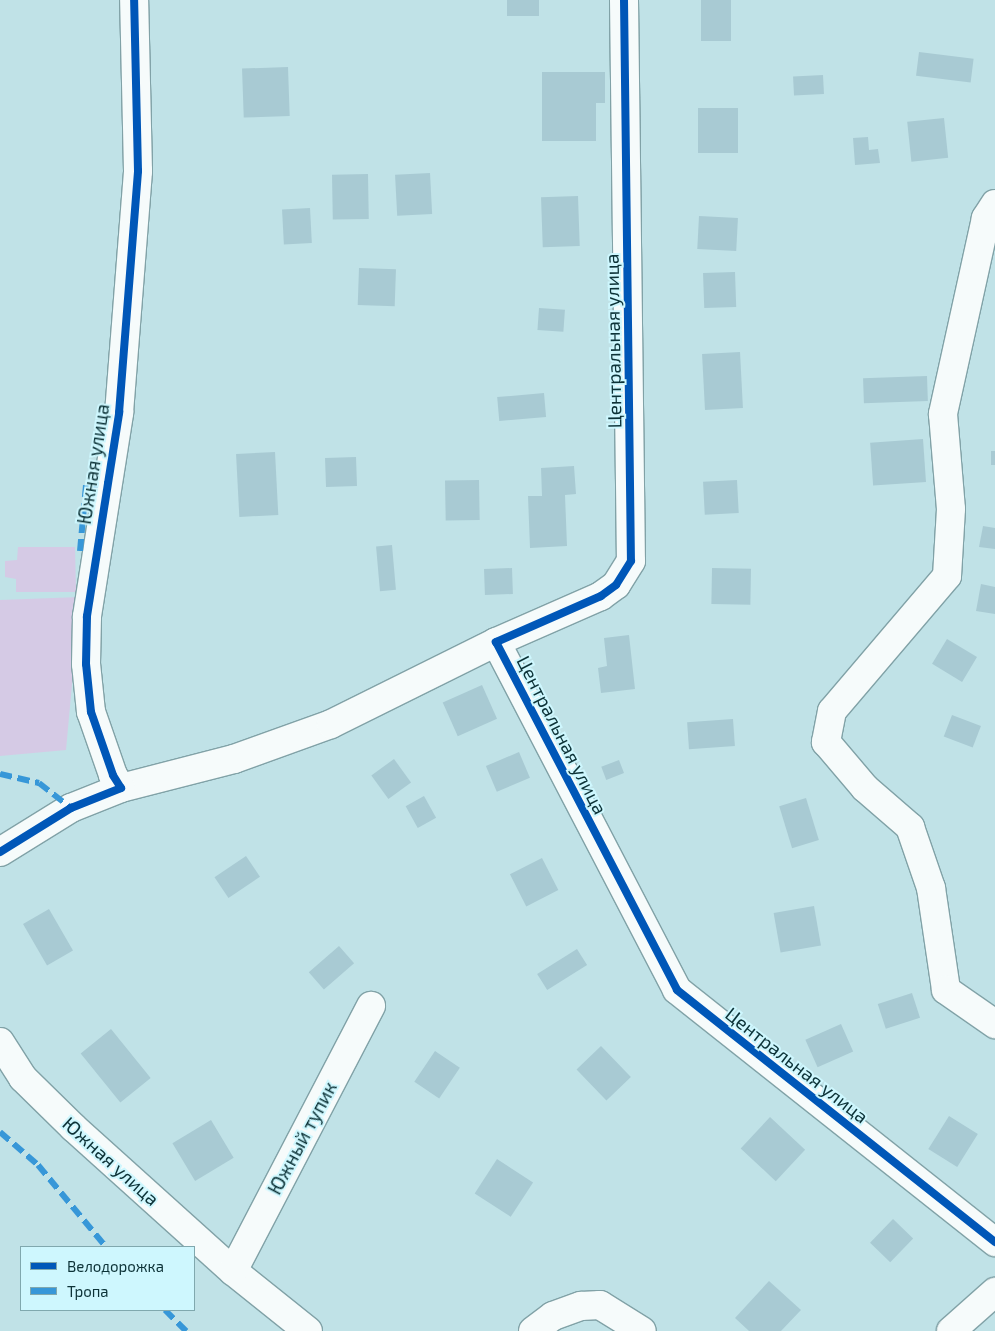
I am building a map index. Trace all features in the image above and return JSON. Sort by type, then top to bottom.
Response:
[{"type":"street","name":"Южная улица","points":[[121,788],[113,775],[91,712],[86,626],[120,413],[138,171],[134,0]]},
{"type":"street","name":"Центральная улица","points":[[624,0],[631,560],[616,585],[601,596],[496,642],[677,990],[993,1233]]},
{"type":"street","points":[[995,204],[986,218],[943,414],[951,509],[947,576],[832,710],[826,742],[865,788],[910,827],[931,888],[946,990],[995,1024]]},
{"type":"street","points":[[0,852],[71,808],[121,788],[234,759],[331,724],[388,699],[496,642]]},
{"type":"street","name":"Южный тупик","points":[[233,1271],[371,1006]]},
{"type":"street","name":"Южная улица","points":[[0,1042],[23,1078],[233,1271],[308,1331]]},
{"type":"street","points":[[951,1331],[995,1292]]},
{"type":"street","points":[[533,1331],[553,1316],[582,1306],[600,1305],[642,1331]]},
{"type":"shaded area","points":[[18,547],[75,547],[76,592],[16,592],[16,579],[5,577],[5,561],[17,560]]},
{"type":"shaded area","points":[[80,597],[66,750],[0,756],[0,600]]},
{"type":"building","points":[[507,0],[539,0],[539,16],[507,16]]},
{"type":"building","points":[[701,0],[731,0],[731,41],[701,41]]},
{"type":"building","points":[[919,52],[974,59],[971,83],[916,76]]},
{"type":"building","points":[[288,67],[290,116],[244,118],[242,69]]},
{"type":"building","points":[[542,72],[605,72],[605,103],[596,103],[596,141],[542,141]]},
{"type":"building","points":[[823,75],[824,94],[794,96],[793,77]]},
{"type":"building","points":[[698,108],[738,108],[738,153],[698,153]]},
{"type":"building","points":[[944,118],[948,158],[911,162],[907,122]]},
{"type":"building","points":[[868,137],[869,150],[878,149],[880,163],[855,165],[853,138]]},
{"type":"building","points":[[430,173],[432,214],[397,216],[395,175]]},
{"type":"building","points":[[368,174],[369,219],[333,220],[332,175]]},
{"type":"building","points":[[578,196],[580,246],[543,247],[541,197]]},
{"type":"building","points":[[310,208],[312,243],[284,244],[282,209]]},
{"type":"building","points":[[699,216],[738,218],[736,251],[697,249]]},
{"type":"building","points":[[359,268],[396,269],[395,306],[358,305]]},
{"type":"building","points":[[735,272],[736,307],[704,308],[703,273]]},
{"type":"building","points":[[539,308],[565,310],[563,332],[537,330]]},
{"type":"building","points":[[740,352],[743,408],[705,410],[702,354]]},
{"type":"building","points":[[927,376],[928,401],[864,403],[863,378]]},
{"type":"building","points":[[544,393],[546,417],[499,421],[497,397]]},
{"type":"building","points":[[923,439],[926,482],[873,486],[870,443]]},
{"type":"building","points":[[991,451],[995,451],[995,465],[991,465]]},
{"type":"building","points":[[275,452],[278,515],[239,517],[236,454]]},
{"type":"building","points":[[356,457],[357,486],[326,487],[325,458]]},
{"type":"building","points":[[574,466],[576,494],[565,495],[567,546],[530,548],[528,496],[542,496],[541,468]]},
{"type":"building","points":[[479,480],[480,520],[446,521],[445,481]]},
{"type":"building","points":[[737,480],[739,513],[705,515],[703,482]]},
{"type":"building","points":[[983,526],[995,528],[995,549],[979,547]]},
{"type":"building","points":[[392,545],[396,590],[380,591],[376,546]]},
{"type":"building","points":[[512,568],[513,594],[485,595],[484,569]]},
{"type":"building","points":[[712,568],[751,569],[750,605],[711,604]]},
{"type":"building","points":[[981,584],[995,587],[995,614],[976,611]]},
{"type":"building","points":[[629,635],[635,689],[601,693],[598,668],[607,666],[604,638]]},
{"type":"building","points":[[947,639],[977,657],[962,682],[932,664]]},
{"type":"building","points":[[482,685],[497,719],[458,736],[443,702]]},
{"type":"building","points":[[952,715],[981,726],[973,748],[944,736]]},
{"type":"building","points":[[733,719],[735,746],[689,749],[687,722]]},
{"type":"building","points":[[519,752],[530,778],[497,792],[486,766]]},
{"type":"building","points":[[394,759],[411,782],[388,799],[371,775]]},
{"type":"building","points":[[619,760],[624,773],[606,780],[601,767]]},
{"type":"building","points":[[424,796],[436,818],[418,828],[406,806]]},
{"type":"building","points":[[806,798],[819,840],[792,848],[779,806]]},
{"type":"building","points":[[246,856],[260,877],[228,898],[214,877]]},
{"type":"building","points":[[542,858],[558,890],[526,906],[510,874]]},
{"type":"building","points":[[814,906],[821,945],[781,953],[774,913]]},
{"type":"building","points":[[49,909],[73,951],[47,966],[23,924]]},
{"type":"building","points":[[339,946],[354,963],[324,990],[309,972]]},
{"type":"building","points":[[577,949],[587,965],[547,990],[537,974]]},
{"type":"building","points":[[912,993],[920,1018],[886,1029],[878,1004]]},
{"type":"building","points":[[841,1024],[853,1051],[818,1067],[805,1040]]},
{"type":"building","points":[[111,1029],[151,1078],[120,1103],[81,1054]]},
{"type":"building","points":[[601,1046],[631,1077],[606,1101],[577,1070]]},
{"type":"building","points":[[435,1051],[460,1068],[439,1098],[414,1082]]},
{"type":"building","points":[[949,1116],[978,1134],[957,1167],[928,1149]]},
{"type":"building","points":[[770,1117],[805,1150],[776,1181],[741,1148]]},
{"type":"building","points":[[211,1120],[234,1158],[195,1181],[172,1143]]},
{"type":"building","points":[[497,1159],[533,1182],[511,1217],[475,1193]]},
{"type":"building","points":[[893,1219],[913,1238],[890,1262],[870,1243]]},
{"type":"building","points":[[769,1281],[801,1310],[781,1331],[749,1331],[735,1318]]},
{"type":"marked path","points":[[80,551],[86,485],[107,484]]},
{"type":"marked path","points":[[0,774],[39,783],[71,808]]},
{"type":"marked path","points":[[0,1132],[38,1165],[105,1246]]},
{"type":"marked path","points":[[166,1311],[186,1331]]},
{"type":"cycle path","points":[[0,852],[71,808],[121,788],[113,775],[91,712],[86,664],[87,616],[119,413],[138,171],[134,0]]},
{"type":"cycle path","points":[[624,0],[631,561],[616,585],[601,596],[496,642],[677,990],[995,1242]]}]
